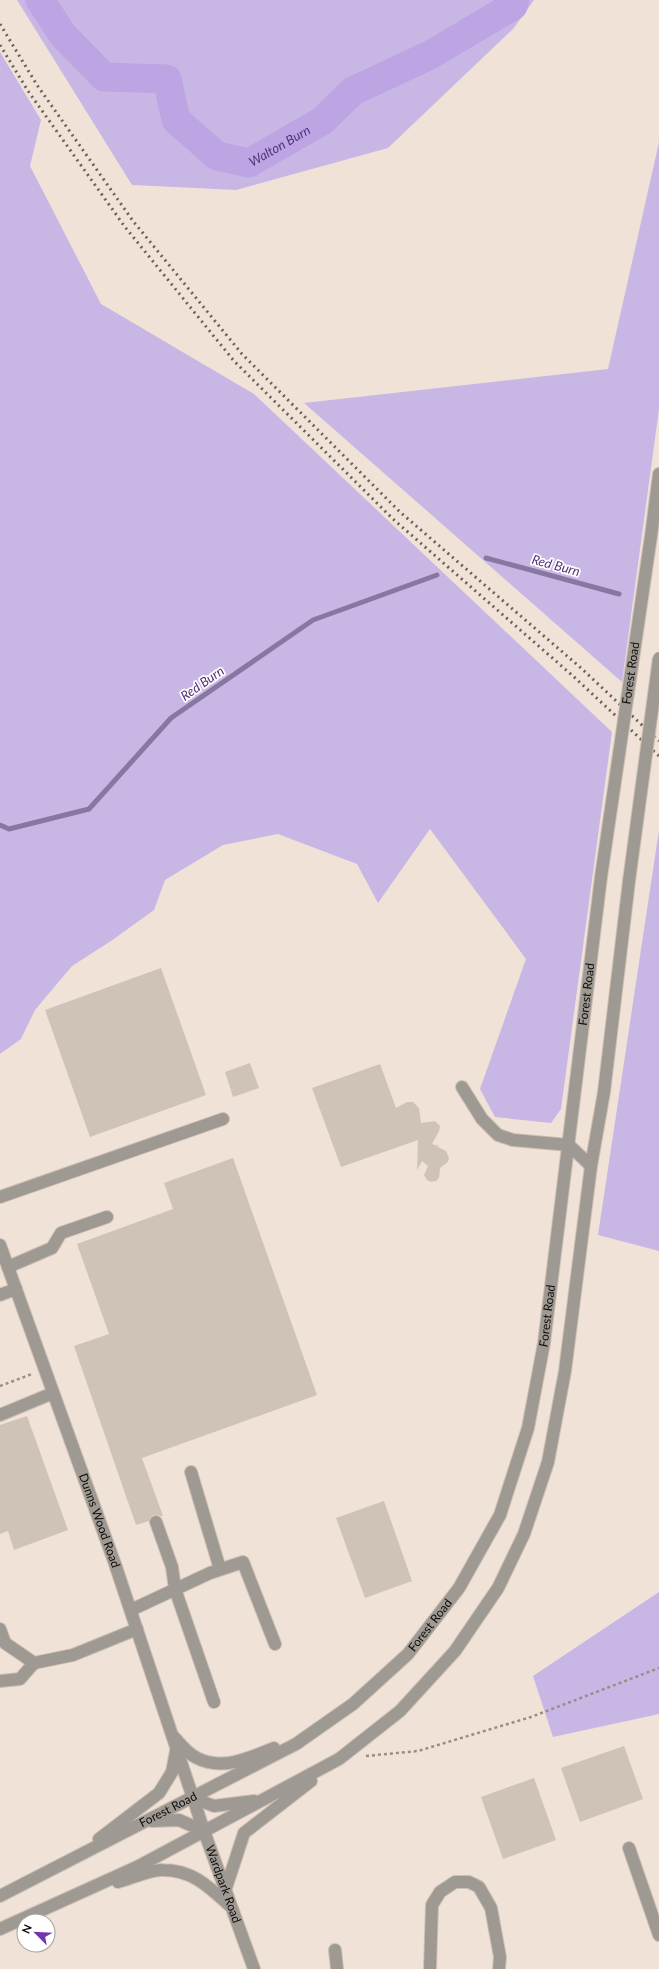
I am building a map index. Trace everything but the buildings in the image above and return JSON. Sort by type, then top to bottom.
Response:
[{"type":"street","name":"Forest Road","points":[[0,1896],[296,1744],[353,1704],[408,1654],[459,1588],[500,1515],[528,1428],[544,1342],[601,877],[659,474]]},
{"type":"street","name":"Forest Road","points":[[0,1929],[137,1867],[339,1759],[400,1711],[455,1651],[498,1588],[524,1534],[548,1462],[551,1447],[564,1371],[591,1166],[604,1092],[629,881],[659,658]]},
{"type":"street","points":[[462,1087],[482,1119],[498,1135],[513,1140],[569,1146],[591,1166]]},
{"type":"street","points":[[0,1197],[223,1119]]},
{"type":"street","points":[[8,1267],[52,1248],[61,1233],[107,1217]]},
{"type":"street","name":"Dunns Wood Road","points":[[0,1244],[131,1610],[193,1798]]},
{"type":"street","points":[[0,1294],[16,1289]]},
{"type":"street","points":[[0,1415],[53,1394]]},
{"type":"street","points":[[191,1472],[220,1569]]},
{"type":"street","points":[[156,1522],[172,1567],[175,1589],[214,1702]]},
{"type":"street","points":[[131,1610],[220,1569],[243,1562],[275,1644]]},
{"type":"street","points":[[0,1629],[5,1643],[34,1663]]},
{"type":"street","points":[[0,1682],[20,1679],[34,1663],[73,1655],[137,1629]]},
{"type":"street","points":[[172,1735],[187,1752],[197,1758],[211,1763],[232,1764],[311,1733]]},
{"type":"street","points":[[70,1860],[159,1793],[172,1772],[176,1750]]},
{"type":"street","points":[[225,1891],[238,1847],[244,1833],[339,1759]]},
{"type":"street","points":[[193,1798],[214,1806],[266,1799]]},
{"type":"street","name":"Wardpark Road","points":[[193,1798],[254,1969]]},
{"type":"street","points":[[146,1822],[179,1820],[204,1832]]},
{"type":"street","points":[[629,1848],[659,1935]]},
{"type":"street","points":[[81,1892],[162,1870],[190,1874],[209,1886],[231,1907]]},
{"type":"street","points":[[430,1969],[432,1905],[440,1892],[455,1882],[469,1882],[479,1887],[490,1908],[500,1956],[499,1969]]},
{"type":"street","points":[[335,1950],[337,1969]]},
{"type":"path","points":[[0,1386],[44,1369]]},
{"type":"path","points":[[362,1757],[418,1751],[531,1717],[659,1668]]},
{"type":"shaded area","points":[[17,0],[534,0],[513,29],[388,148],[236,190],[132,185]]},
{"type":"shaded area","points":[[0,52],[41,120],[30,166],[101,304],[254,394],[612,732],[561,1109],[551,1123],[495,1117],[480,1089],[526,959],[430,829],[378,903],[357,864],[278,834],[223,845],[165,880],[154,910],[111,941],[72,966],[35,1010],[21,1039],[0,1054]]},
{"type":"shaded area","points":[[659,142],[659,409],[622,682],[304,403],[608,369]]},
{"type":"shaded area","points":[[659,830],[659,1251],[598,1235]]},
{"type":"shaded area","points":[[659,1592],[659,1714],[553,1737],[533,1676]]},
{"type":"waterway","name":"Walton Burn","points":[[40,0],[63,35],[104,77],[167,79],[176,120],[217,156],[249,163],[322,121],[353,91],[430,55],[513,6],[515,0]]},
{"type":"waterway","name":"Red Burn","points":[[486,558],[619,594]]},
{"type":"waterway","name":"Red Burn","points":[[0,825],[9,829],[89,809],[171,718],[313,620],[437,575]]},
{"type":"railway","points":[[0,24],[37,85],[133,221],[242,354],[400,512],[581,668],[659,741]]},
{"type":"railway","points":[[0,45],[28,91],[125,227],[234,361],[393,519],[573,676],[659,756]]}]
